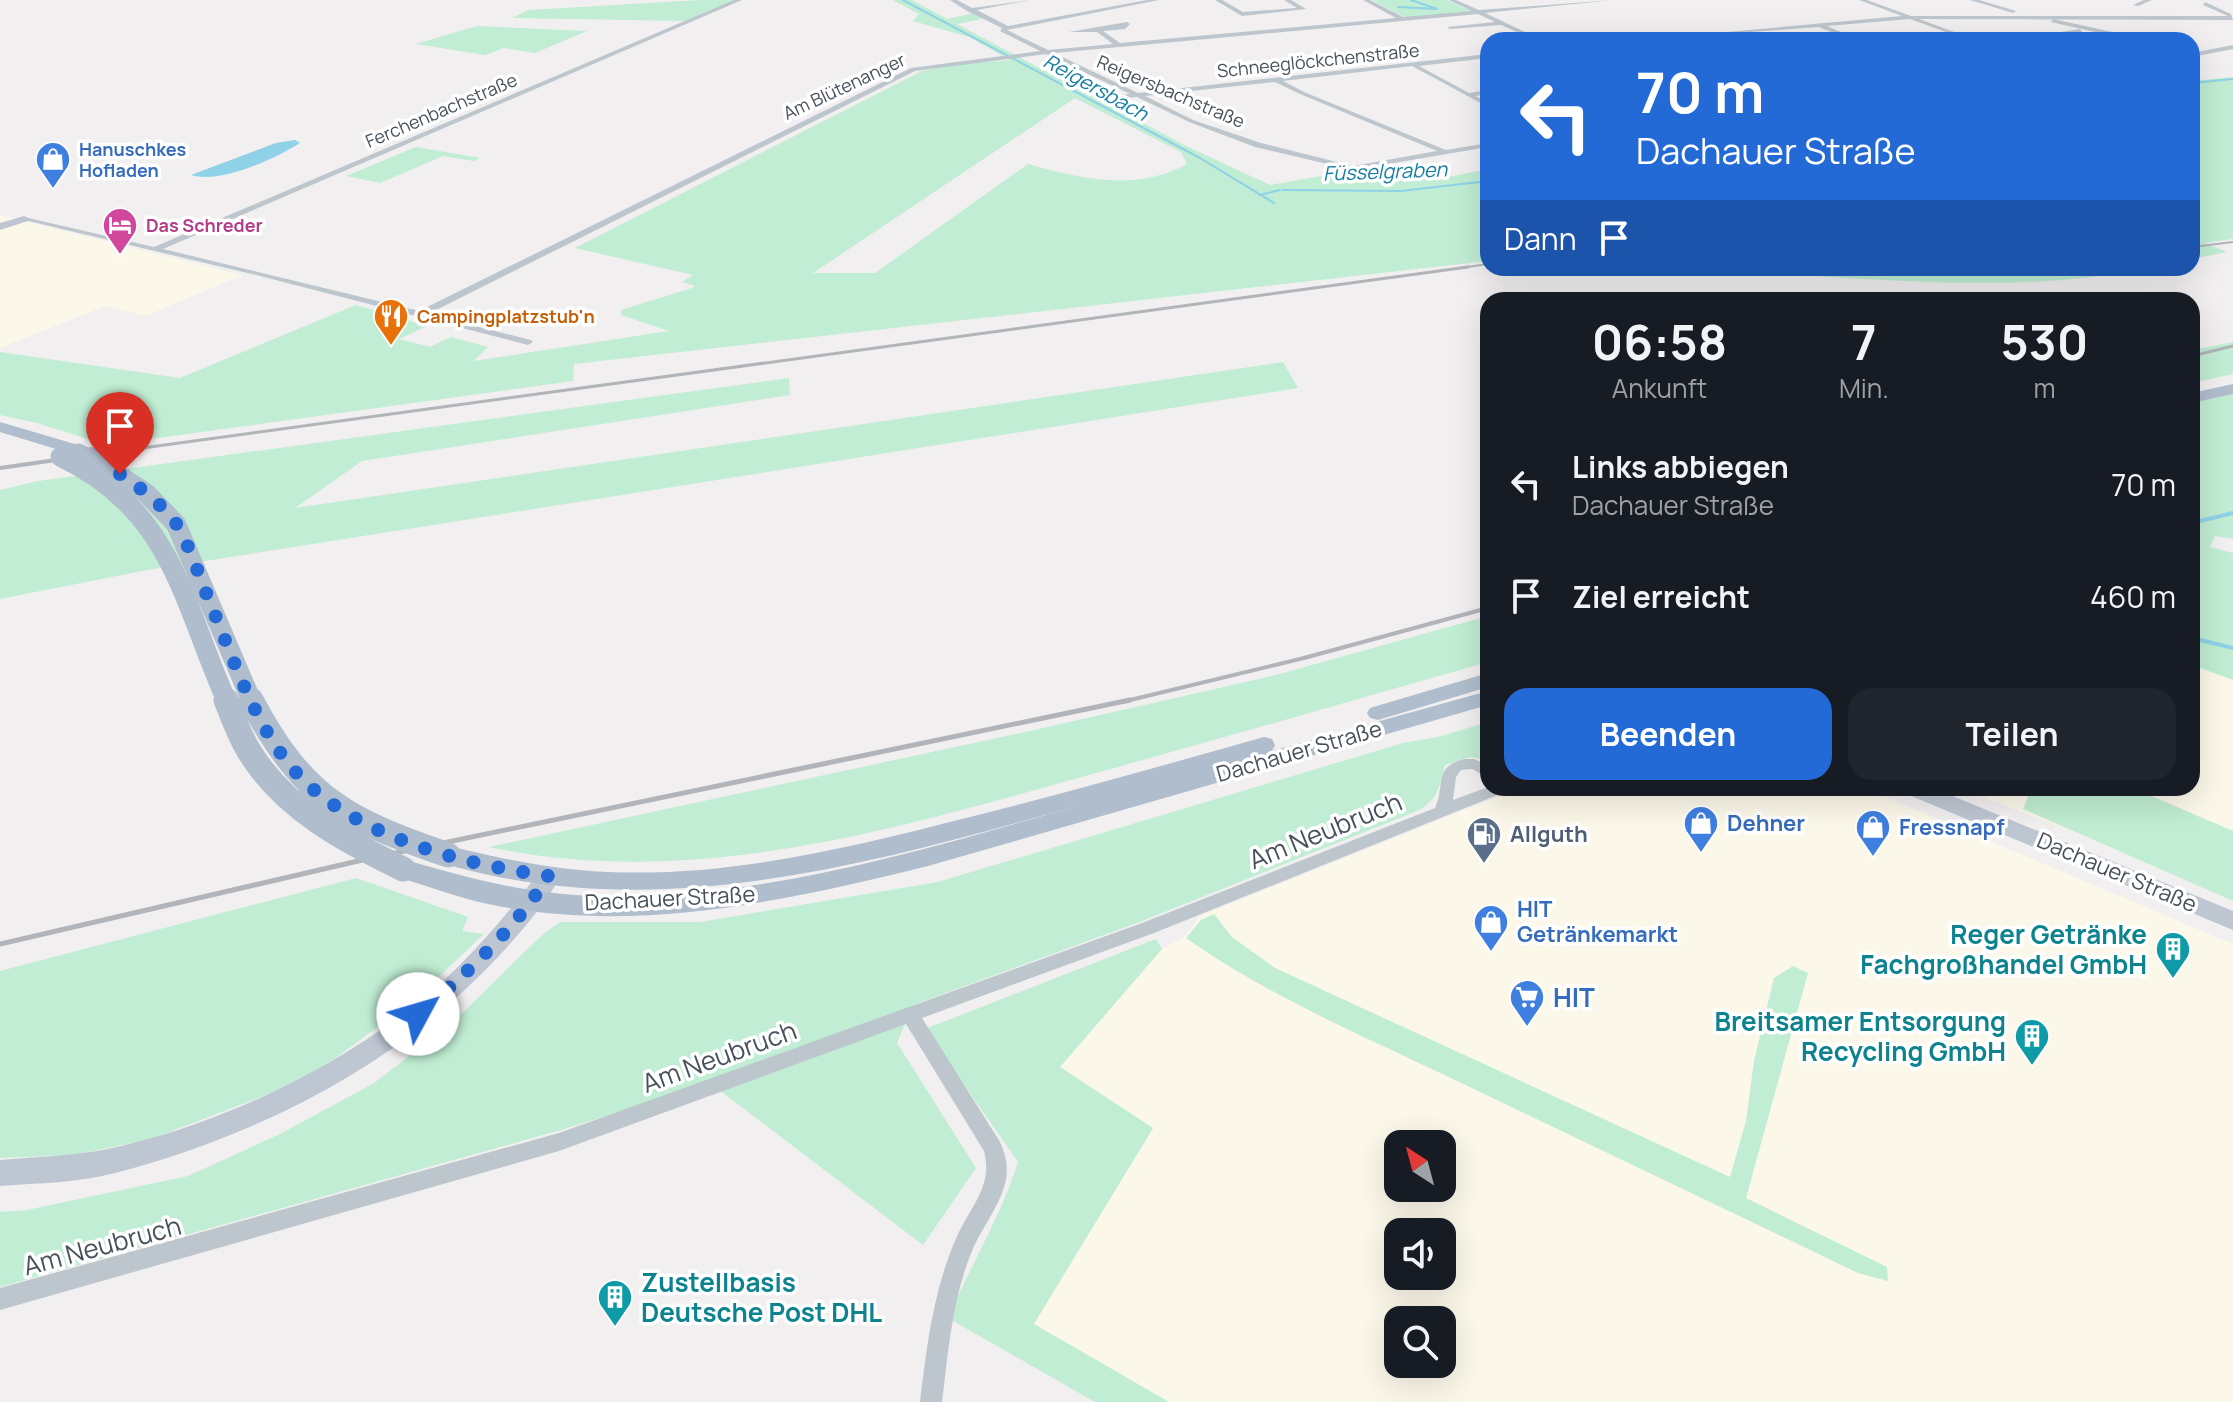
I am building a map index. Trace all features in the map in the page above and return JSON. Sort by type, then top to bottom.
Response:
[{"type":"main road","points":[[2200,386],[2233,379]]},
{"type":"main road","points":[[2200,396],[2233,389]]},
{"type":"main road","name":"Dachauer Straße","points":[[0,427],[79,451],[133,483],[175,522],[257,712],[284,758],[306,782],[330,803],[390,835],[485,866],[600,881],[688,881],[764,872],[882,850],[1480,682]]},
{"type":"main road","name":"Dachauer Straße","points":[[0,437],[58,456],[115,489],[152,528],[171,563],[210,666],[249,751],[271,780],[307,816],[354,846],[441,884],[534,899],[639,905],[748,897],[1049,822],[1480,700]]},
{"type":"street","name":"Ferchenbachstraße","points":[[155,249],[739,0]]},
{"type":"street","name":"Reigersbachstraße","points":[[953,0],[1007,28]]},
{"type":"street","points":[[969,10],[1027,0]]},
{"type":"street","points":[[1007,28],[1156,0]]},
{"type":"street","points":[[1218,0],[1242,14],[1303,9],[1287,0]]},
{"type":"street","points":[[1366,0],[1402,19]]},
{"type":"street","points":[[1452,0],[1522,32]]},
{"type":"street","name":"Am Blütenanger","points":[[419,315],[892,77],[945,62],[1611,0]]},
{"type":"street","points":[[1862,0],[1952,32]]},
{"type":"street","points":[[1973,0],[2095,32]]},
{"type":"street","points":[[2149,0],[2135,4],[2160,17]]},
{"type":"street","points":[[2205,4],[2233,18]]},
{"type":"street","points":[[1730,32],[1914,17],[2233,18]]},
{"type":"street","points":[[1450,27],[1502,23]]},
{"type":"street","points":[[1818,24],[1837,32]]},
{"type":"street","name":"Reigersbachstraße","points":[[1007,28],[1002,30],[1134,96],[1258,145],[1353,168],[1446,153]]},
{"type":"street","points":[[1072,32],[1097,30],[1120,46]]},
{"type":"street","points":[[2070,32],[2087,30]]},
{"type":"street","points":[[2200,53],[2233,47]]},
{"type":"street","name":"Schneeglöckchenstraße","points":[[1104,99],[1480,57]]},
{"type":"street","points":[[1411,64],[1480,101]]},
{"type":"street","points":[[1275,79],[1446,153],[1480,147]]},
{"type":"street","points":[[1468,95],[1480,93]]},
{"type":"street","points":[[0,212],[528,342]]},
{"type":"street","points":[[0,227],[24,219]]},
{"type":"street","points":[[1439,812],[1448,799],[1447,776],[1450,770],[1467,763],[1480,766]]},
{"type":"street","name":"Am Neubruch","points":[[0,1299],[559,1142],[1159,924],[1480,795]]},
{"type":"street","name":"Dachauer Straße","points":[[1932,796],[2233,921]]},
{"type":"street","points":[[0,1173],[112,1161],[189,1138],[286,1097],[396,1032],[461,979],[534,899],[549,876]]},
{"type":"street","points":[[910,1014],[993,1148],[999,1163],[996,1187],[967,1238],[949,1281],[931,1402]]},
{"type":"shaded area","points":[[0,215],[242,275],[146,316],[106,306],[0,348]]},
{"type":"shaded area","points":[[2200,645],[2233,653],[2233,901],[2072,831],[1979,796],[2200,796]]},
{"type":"shaded area","points":[[1499,796],[1884,796],[2233,944],[2233,1402],[1169,1402],[1033,1324],[1153,1129],[1060,1067],[1162,949],[1184,937],[1200,916]]},
{"type":"green space","points":[[736,0],[686,21],[512,18],[528,10]]},
{"type":"green space","points":[[893,0],[912,0],[947,19],[973,13],[982,19],[957,24],[1186,146],[1270,185],[1361,169],[1433,180],[1480,171],[1480,262],[574,364],[573,381],[107,445],[0,415],[0,352],[180,378],[356,305],[427,326],[399,339],[430,347],[451,337],[488,347],[474,361],[669,331],[621,315],[621,310],[692,288],[695,286],[682,282],[693,275],[575,248],[922,71],[1010,60],[969,37],[913,21],[919,14]],"holes":[[[1075,98],[1181,152],[1187,164],[1168,173],[1128,180],[1088,178],[1028,164],[875,273],[813,273]]]},
{"type":"green space","points":[[1372,0],[1447,0],[1472,11],[1406,18]]},
{"type":"green space","points":[[477,26],[587,31],[535,53],[504,48],[485,55],[416,44]]},
{"type":"green space","points":[[2233,77],[2233,239],[2204,243],[2227,252],[2200,257],[2200,80]]},
{"type":"green space","points":[[416,147],[480,158],[474,161],[443,156],[380,183],[346,176]]},
{"type":"green space","points":[[1822,276],[2101,276],[1983,283]]},
{"type":"green space","points":[[2233,342],[2233,374],[2200,381],[2200,348]]},
{"type":"green space","points":[[1283,362],[1298,388],[142,571],[0,599],[0,490],[38,481],[789,378],[790,395],[362,461],[295,508]]},
{"type":"green space","points":[[2233,394],[2233,539],[2215,536],[2210,547],[2233,553],[2233,680],[2200,668],[2200,401]]},
{"type":"green space","points":[[1480,618],[1480,664],[1237,734],[865,834],[715,858],[640,862],[565,859],[489,847],[1030,731],[1276,675]]},
{"type":"green space","points":[[1480,724],[1480,759],[1470,757],[1445,765],[1434,797],[1417,811],[1142,921],[913,1005],[897,1043],[976,1168],[923,1245],[710,1083],[561,1130],[0,1287],[0,1212],[27,1210],[188,1176],[282,1133],[374,1083],[451,1024],[541,936],[560,922],[700,922],[938,882],[1403,743]]},
{"type":"green space","points":[[2029,796],[2152,796],[2233,831],[2233,901],[2023,809]]},
{"type":"green space","points":[[356,878],[468,917],[462,931],[484,934],[414,1000],[333,1060],[284,1088],[151,1139],[74,1155],[0,1158],[0,971]]},
{"type":"green space","points":[[1214,914],[1232,937],[1275,968],[1730,1177],[1746,1121],[1754,1061],[1774,978],[1793,966],[1808,973],[1746,1198],[1887,1267],[1888,1281],[1858,1273],[1283,997],[1186,938],[1201,920]]},
{"type":"green space","points":[[1156,939],[1162,949],[1060,1067],[1153,1128],[1034,1324],[1169,1402],[1095,1402],[948,1318],[1018,1162],[925,1029]]},
{"type":"water","points":[[295,140],[300,143],[247,168],[217,176],[191,175],[276,143]]},
{"type":"waterway","name":"Reigersbach","points":[[903,0],[1200,158],[1260,195]]},
{"type":"waterway","points":[[1398,7],[1437,9],[1411,0]]},
{"type":"waterway","name":"Füsselgraben","points":[[2200,82],[2233,79]]},
{"type":"waterway","name":"Füsselgraben","points":[[1283,190],[1401,191],[1480,182]]},
{"type":"waterway","name":"Füsselgraben","points":[[1260,195],[1280,190]]},
{"type":"waterway","name":"Reigersbach","points":[[1260,195],[1274,203]]},
{"type":"waterway","points":[[2200,521],[2233,513]]},
{"type":"waterway","points":[[2200,640],[2233,648]]},
{"type":"railway","points":[[2200,246],[2233,242]]},
{"type":"railway","points":[[1453,269],[1480,265]]},
{"type":"railway","points":[[62,459],[1468,267]]},
{"type":"railway","points":[[2200,354],[2233,346]]},
{"type":"railway","points":[[0,468],[77,457]]},
{"type":"railway","points":[[1122,702],[1304,658],[1480,610]]},
{"type":"railway","points":[[0,944],[371,858],[1130,700]]},
{"type":"place","name":"Hanuschkes Hofladen","points":[[53,190]]},
{"type":"place","name":"Das Schreder","points":[[120,256]]},
{"type":"place","name":"Campingplatzstub'n","points":[[391,347]]},
{"type":"place","name":"Dehner","points":[[1701,854]]},
{"type":"place","name":"Fressnapf","points":[[1873,858]]},
{"type":"place","name":"Allguth","points":[[1484,865]]},
{"type":"place","name":"HIT Getränkemarkt","points":[[1491,953]]},
{"type":"place","name":"Reger Getränke Fachgroßhandel GmbH","points":[[2173,980]]},
{"type":"place","name":"HIT","points":[[1527,1028]]},
{"type":"place","name":"Breitsamer Entsorgung Recycling GmbH","points":[[2032,1067]]},
{"type":"place","name":"Zustellbasis Deutsche Post DHL","points":[[615,1328]]},
{"type":"route","points":[[120,474],[175,522],[257,712],[284,758],[306,782],[330,803],[390,835],[485,866],[549,876],[534,899],[461,979],[418,1014]]}]
